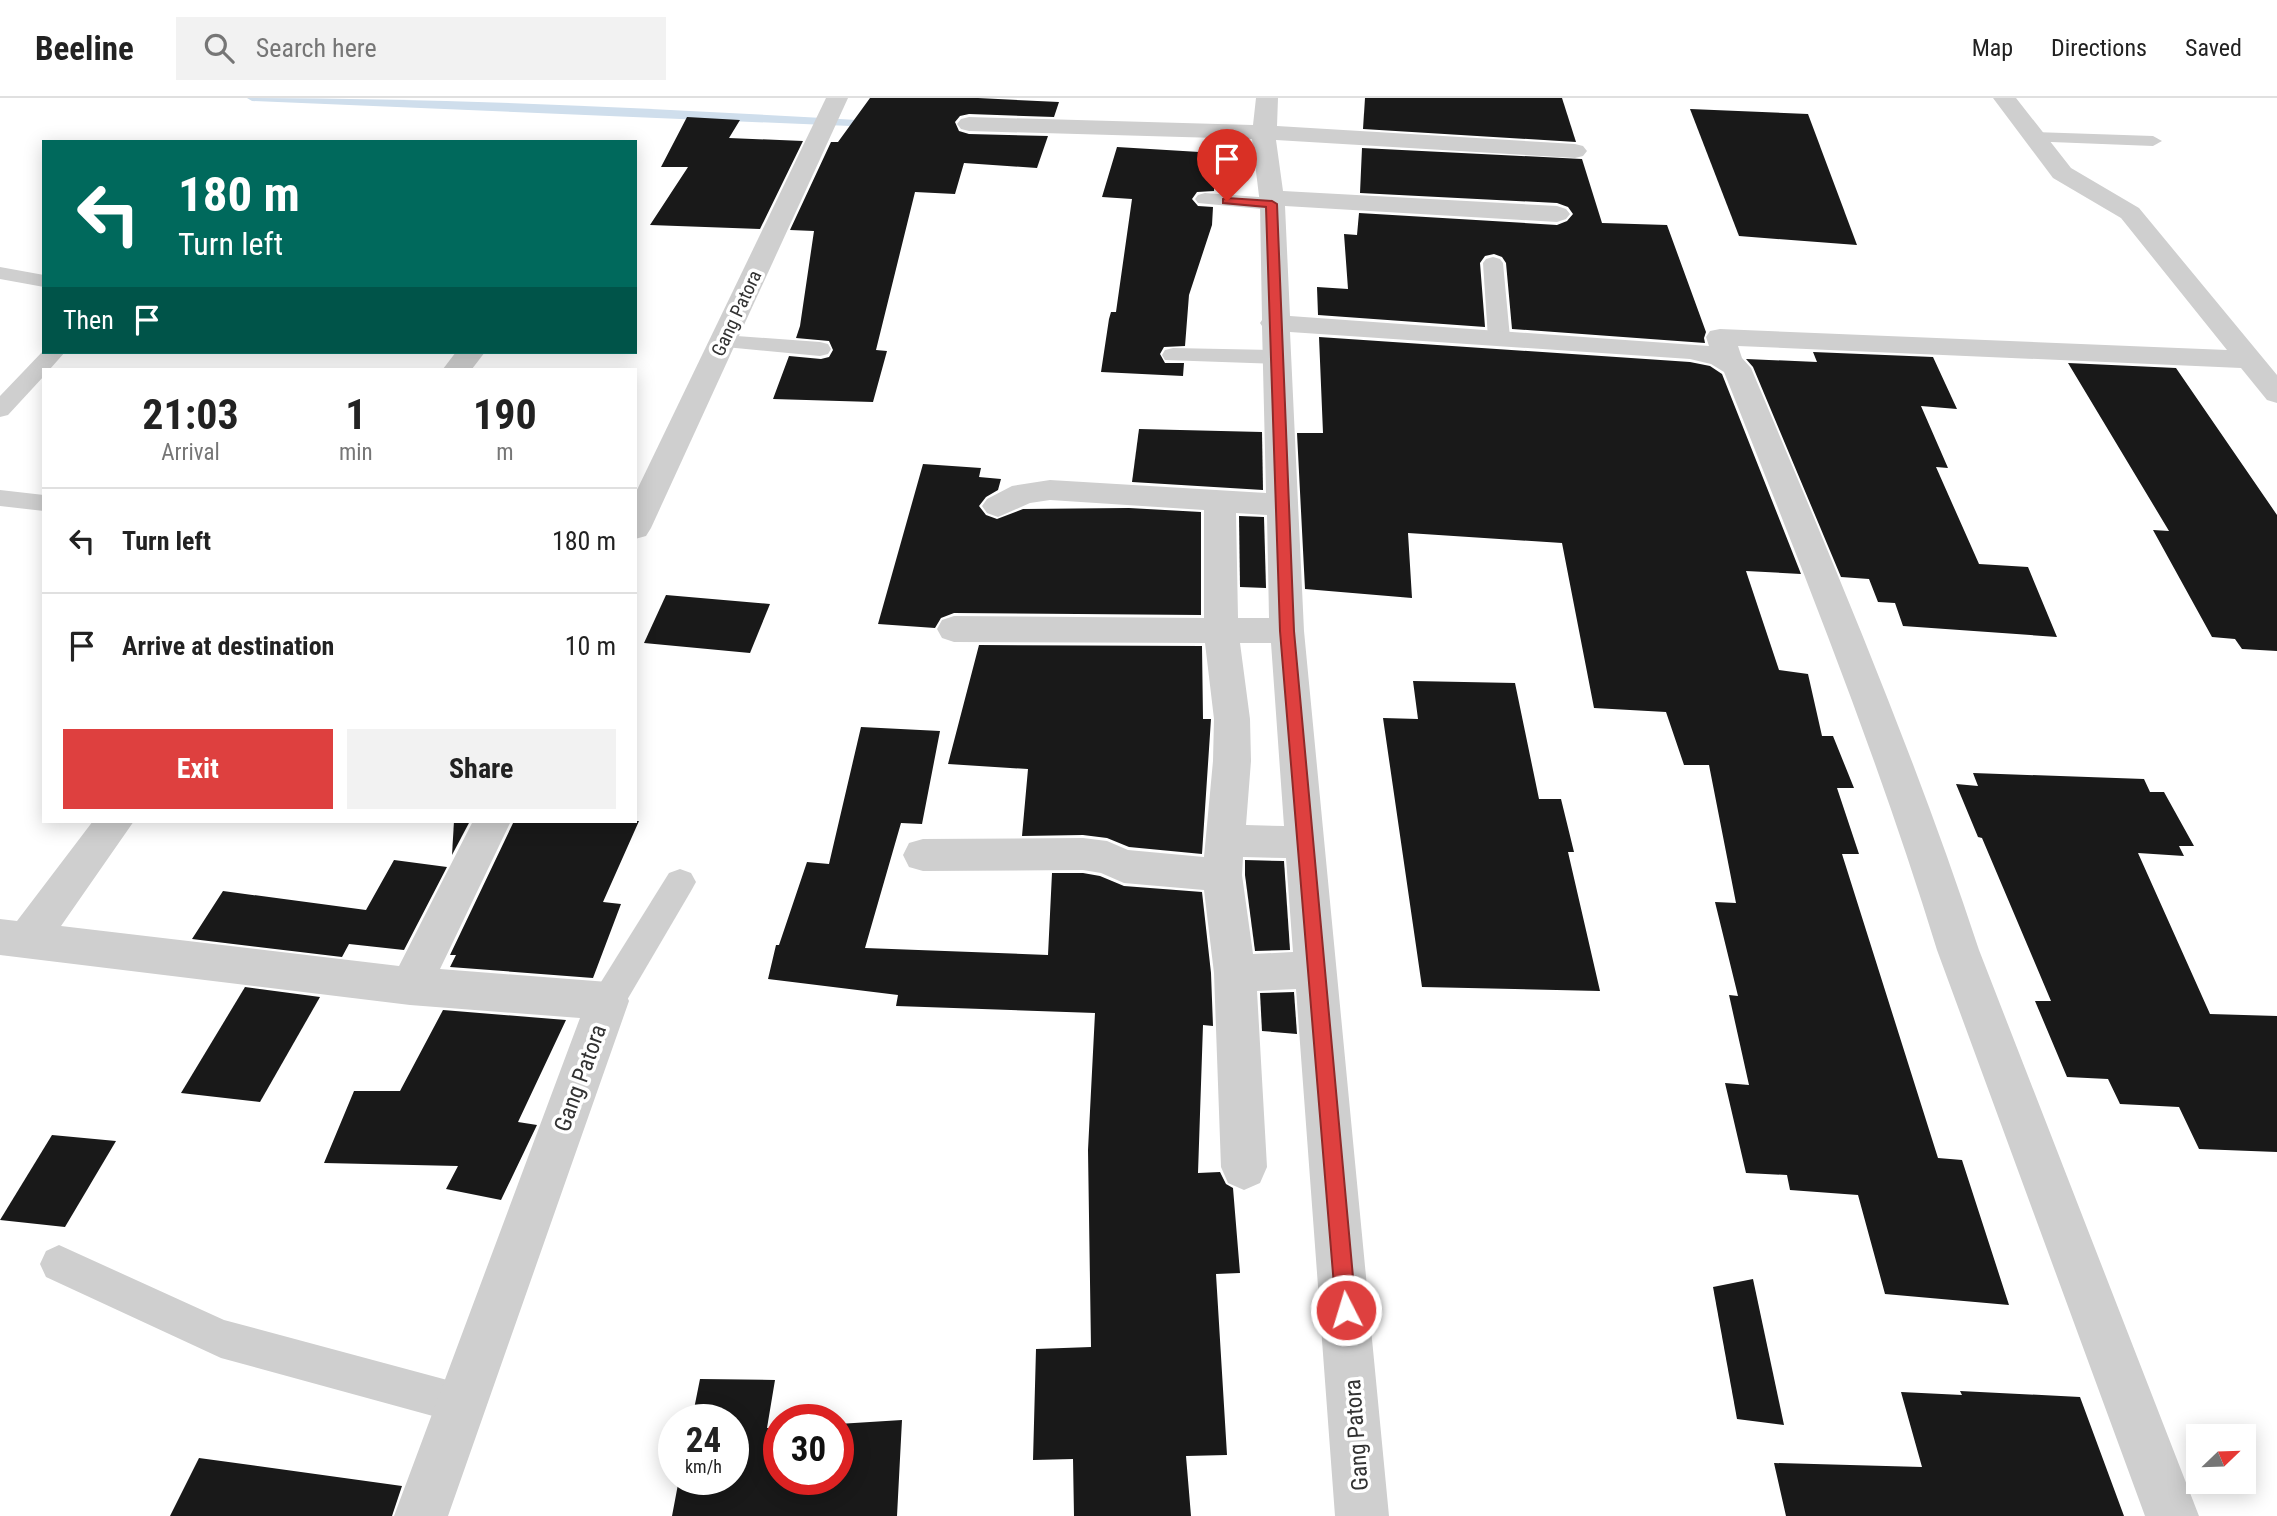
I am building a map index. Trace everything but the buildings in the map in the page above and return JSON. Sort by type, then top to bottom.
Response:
[{"type":"street","name":"Gang Patora","points":[[637,524],[837,98]]},
{"type":"street","name":"Gang Patora","points":[[1267,98],[1265,141],[1271,201],[1287,631],[1362,1516]]},
{"type":"street","points":[[2004,98],[2062,173],[2130,213],[2277,394]]},
{"type":"street","points":[[969,124],[1052,126],[1265,141],[1575,151]]},
{"type":"street","points":[[1026,143],[1048,145],[1052,126]]},
{"type":"street","points":[[1222,154],[1265,141]]},
{"type":"street","points":[[1271,201],[1557,214]]},
{"type":"street","points":[[2172,1516],[1958,950],[1930,862],[1815,558],[1737,368],[1729,360],[1720,337],[2246,353],[2277,347]]},
{"type":"street","points":[[1275,340],[1499,338],[1690,351],[1729,360]]},
{"type":"street","points":[[458,368],[469,354]]},
{"type":"street","points":[[998,506],[1023,493],[1050,490],[1282,505]]},
{"type":"street","points":[[1220,501],[1221,631],[1232,719],[1232,761],[1223,858],[1235,973],[1244,1167]]},
{"type":"street","points":[[954,629],[1287,631]]},
{"type":"street","points":[[13,939],[113,823]]},
{"type":"street","points":[[410,986],[491,823]]},
{"type":"street","points":[[923,855],[1083,854],[1107,858],[1124,866],[1223,858],[1305,842]]},
{"type":"street","name":"Gang Patora","points":[[13,939],[410,986],[608,1001],[421,1516]]},
{"type":"street","points":[[1235,973],[1315,970]]},
{"type":"lane","points":[[2034,137],[2153,141]]},
{"type":"lane","points":[[1205,199],[1271,201]]},
{"type":"lane","points":[[1493,264],[1499,338]]},
{"type":"lane","points":[[0,273],[42,281]]},
{"type":"lane","points":[[1173,355],[1275,340]]},
{"type":"lane","points":[[723,341],[820,349]]},
{"type":"lane","points":[[0,410],[52,354]]},
{"type":"lane","points":[[0,498],[42,503]]},
{"type":"lane","points":[[608,1001],[680,883]]},
{"type":"lane","points":[[59,1264],[220,1339],[462,1404]]},
{"type":"waterway","points":[[252,98],[641,112],[874,124]]},
{"type":"route","points":[[1227,201],[1272,204],[1274,323],[1287,631],[1346,1310]]}]
